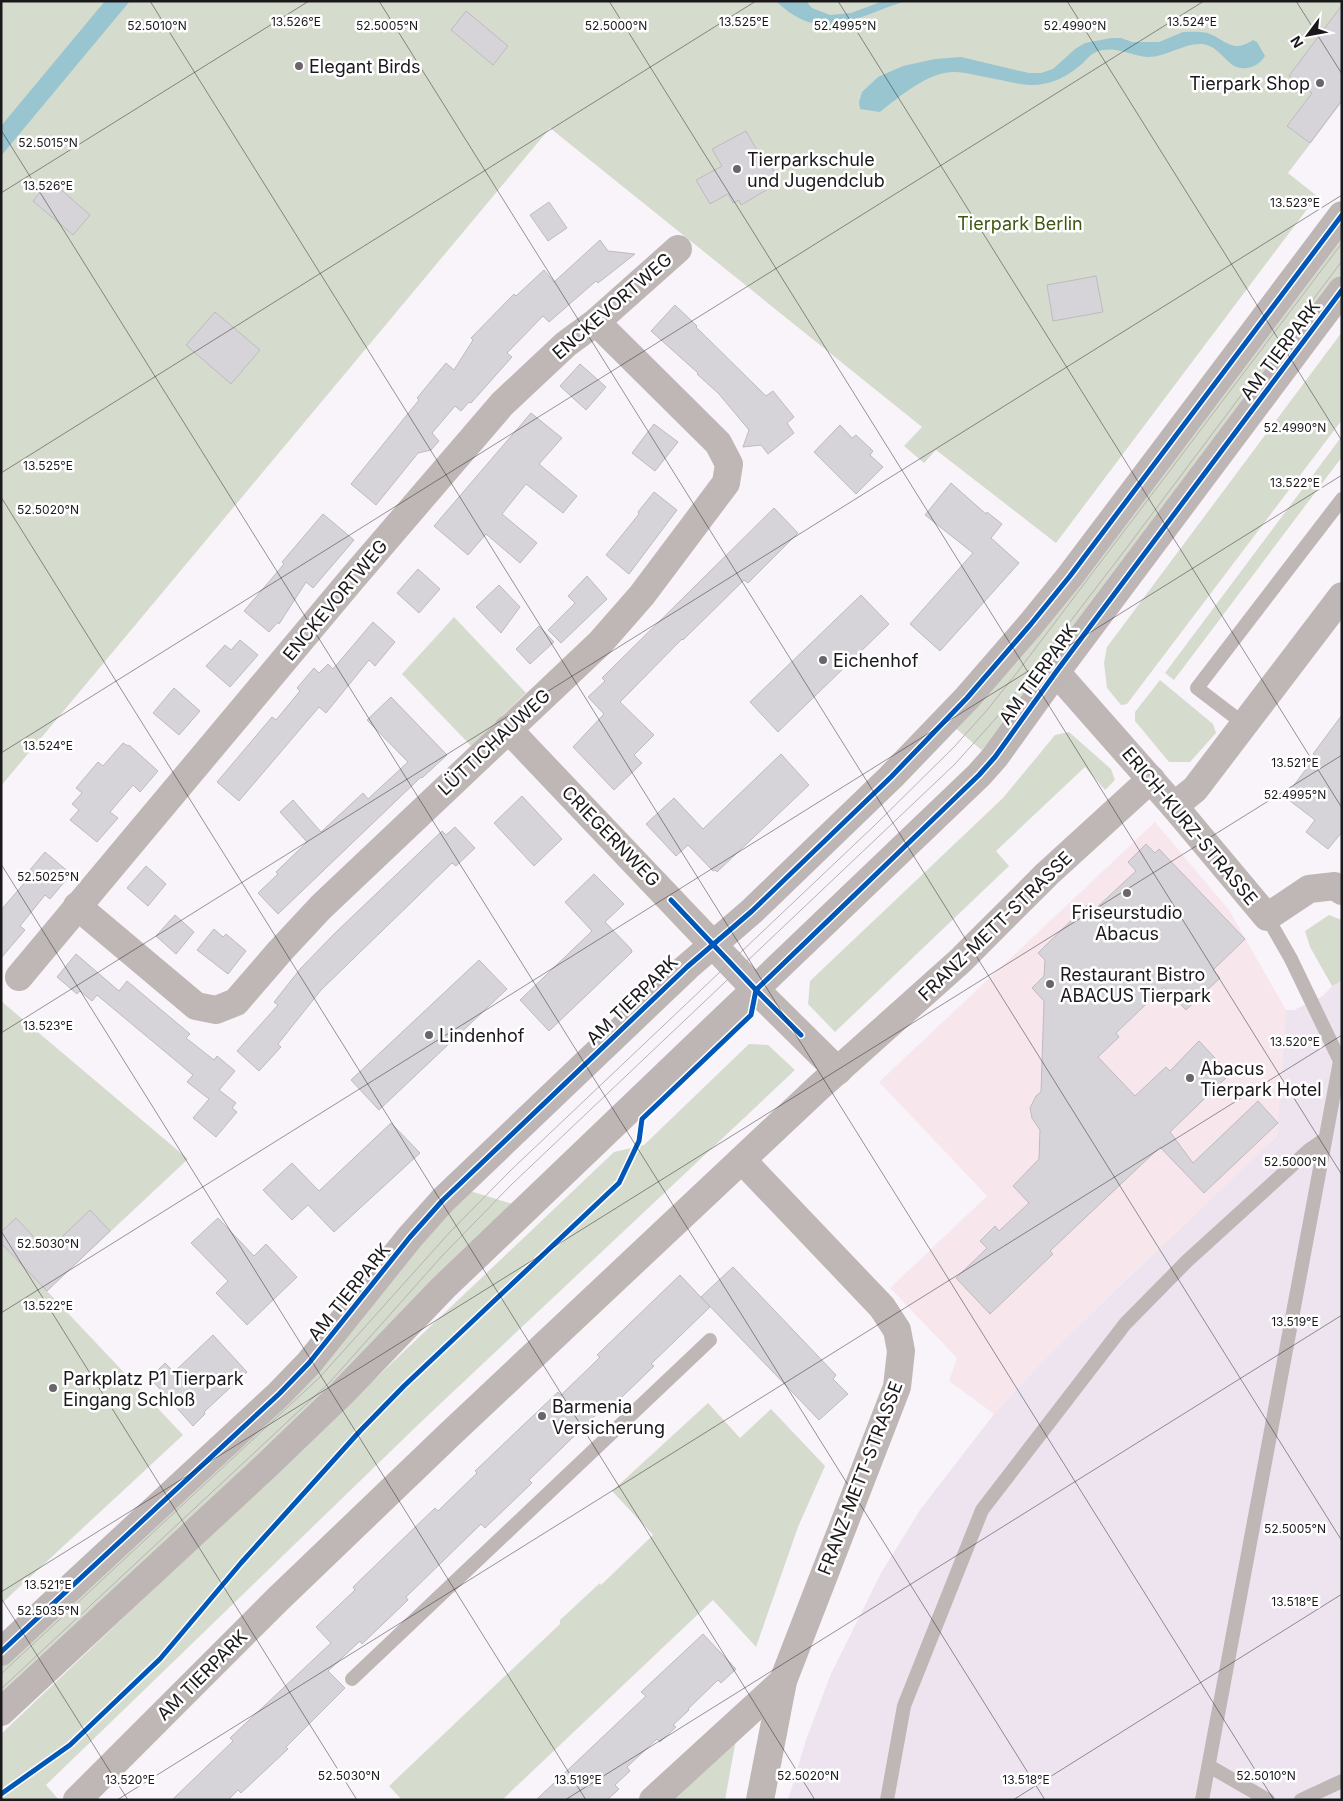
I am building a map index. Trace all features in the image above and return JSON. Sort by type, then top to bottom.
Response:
[{"type":"main road","name":"AM TIERPARK","points":[[1,1652],[279,1394],[309,1363],[410,1237],[443,1200],[713,943],[752,911],[897,771],[966,698],[1070,576],[1342,215]]},
{"type":"main road","name":"AM TIERPARK","points":[[1,1712],[266,1466],[342,1393],[443,1288],[979,775],[995,757],[1056,672],[1342,290]]},
{"type":"street","name":"ENCKEVORTWEG","points":[[19,978],[77,906],[351,580],[502,404],[566,344],[596,322],[678,249]]},
{"type":"street","name":"LÜTTICHAUWEG","points":[[77,906],[196,1006],[216,1010],[236,1002],[321,907],[600,643],[642,596],[726,483],[729,464],[718,443],[596,322]]},
{"type":"street","points":[[1174,806],[1195,789],[1342,596]]},
{"type":"street","name":"ERICH-KURZ-STRASSE","points":[[1056,672],[1174,806],[1267,917],[1309,889],[1336,886],[1342,891]]},
{"type":"street","name":"CRIEGERNWEG","points":[[508,729],[713,943]]},
{"type":"street","name":"FRANZ-METT-STRASSE","points":[[760,1800],[783,1681],[897,1387],[901,1351],[897,1330],[882,1308],[742,1160],[960,962],[1047,874],[1150,779]]},
{"type":"street","points":[[713,943],[756,990],[838,1071]]},
{"type":"street","name":"AM TIERPARK","points":[[77,1800],[292,1586],[742,1160]]},
{"type":"street","name":"FRANZ-METT-STRASSE","points":[[653,1800],[783,1681]]},
{"type":"lane","points":[[1244,724],[1197,688],[1342,499]]},
{"type":"lane","points":[[1202,1800],[1341,1061],[1291,958],[1267,917]]},
{"type":"lane","points":[[887,1800],[904,1706],[982,1510],[1125,1324],[1187,1261],[1309,1150],[1326,1139]]},
{"type":"lane","points":[[352,1679],[710,1340]]},
{"type":"lane","points":[[1209,1766],[1268,1800]]},
{"type":"lane","points":[[1301,1800],[1342,1781]]},
{"type":"shaded area","points":[[1155,822],[1229,910],[1286,1010],[1277,1136],[1098,1307],[994,1414],[949,1381],[957,1358],[890,1288],[987,1196],[879,1082]]},
{"type":"shaded area","points":[[1342,981],[1342,1800],[788,1800],[806,1740],[830,1676],[881,1573],[920,1510],[994,1414],[1035,1370],[1277,1136],[1286,1010],[1294,1010],[1323,996],[1332,986]]},
{"type":"green space","name":"Tierpark Berlin","points":[[1,1],[1342,1],[1342,102],[1288,173],[1317,196],[1056,543],[936,450],[924,463],[904,446],[922,427],[550,128],[1,786]]},
{"type":"green space","points":[[1342,232],[1342,273],[985,753],[953,726]]},
{"type":"green space","points":[[1342,332],[1342,420],[1127,704],[1121,705],[1107,688],[1104,663],[1107,647]]},
{"type":"green space","points":[[1342,436],[1342,457],[1174,680],[1165,673]]},
{"type":"green space","points":[[454,617],[526,693],[471,746],[402,674]]},
{"type":"green space","points":[[1160,680],[1213,724],[1216,733],[1190,762],[1169,762],[1135,721],[1135,712]]},
{"type":"green space","points":[[1069,732],[1111,769],[1115,780],[1105,790],[1085,767],[996,851],[1009,866],[835,1032],[808,1004],[810,981],[1003,798],[1055,735]]},
{"type":"green space","points":[[1329,915],[1342,920],[1342,981],[1332,986],[1310,947],[1305,931]]},
{"type":"green space","points":[[1,1001],[188,1159],[47,1291],[183,1435],[1,1604]]},
{"type":"green space","points":[[749,1044],[768,1045],[795,1070],[422,1421],[46,1785],[59,1800],[1,1800],[1,1734],[614,1152],[644,1145]]},
{"type":"green space","points":[[467,1190],[516,1205],[340,1386],[1,1699],[1,1668],[21,1650],[424,1240]]},
{"type":"green space","points":[[708,1403],[740,1438],[771,1409],[825,1466],[798,1527],[756,1647],[713,1600],[502,1800],[402,1800],[389,1786],[560,1624],[560,1620],[600,1583],[601,1585],[653,1535],[612,1491]]},
{"type":"green space","points":[[737,1734],[725,1800],[669,1800]]},
{"type":"water","points":[[105,1],[130,1],[1,156],[1,126]]},
{"type":"water","points":[[776,1],[806,1],[812,8],[830,15],[851,13],[883,1],[906,1],[840,24],[824,25],[809,22],[793,15]]},
{"type":"water","points":[[1183,32],[1207,33],[1235,46],[1246,44],[1253,40],[1257,42],[1265,56],[1254,66],[1239,68],[1230,63],[1214,48],[1202,44],[1195,44],[1153,57],[1107,50],[1094,53],[1069,74],[1049,83],[1027,85],[968,73],[946,73],[925,80],[880,112],[860,109],[859,102],[862,92],[878,77],[903,66],[935,59],[961,57],[1029,73],[1041,73],[1053,69],[1075,49],[1085,43],[1111,38],[1121,38],[1132,42],[1159,42]]},
{"type":"building","points":[[1342,5],[1342,100],[1310,143],[1287,126],[1312,93],[1289,76]]},
{"type":"building","points":[[466,11],[508,46],[493,65],[451,30]]},
{"type":"building","name":"Tierparkschule und Jugendclub","points":[[746,131],[767,168],[771,166],[780,182],[741,205],[739,200],[733,203],[728,194],[710,204],[696,180],[722,166],[712,149]]},
{"type":"building","points":[[50,180],[90,215],[73,235],[33,201]]},
{"type":"building","points":[[549,202],[567,228],[548,241],[530,215]]},
{"type":"building","points":[[600,240],[608,251],[635,254],[598,283],[596,281],[549,322],[543,316],[507,353],[512,357],[471,403],[469,402],[461,411],[455,406],[432,433],[439,441],[431,450],[418,453],[376,505],[351,484],[419,400],[417,398],[446,363],[454,370],[473,340],[471,338],[514,294],[516,296],[544,270],[554,282]]},
{"type":"building","points":[[1096,276],[1103,312],[1053,321],[1047,285]]},
{"type":"building","points":[[675,305],[766,396],[773,391],[794,417],[787,423],[794,433],[768,454],[761,445],[743,447],[749,430],[719,394],[651,331]]},
{"type":"building","points":[[215,312],[260,350],[231,384],[186,345]]},
{"type":"building","points":[[580,364],[606,387],[586,410],[560,386]]},
{"type":"building","points":[[531,413],[562,438],[539,464],[577,496],[563,513],[526,484],[502,514],[537,543],[520,563],[486,534],[468,555],[434,526]]},
{"type":"building","points":[[654,424],[678,442],[655,471],[632,453]]},
{"type":"building","points":[[840,425],[852,438],[856,435],[873,451],[870,455],[883,467],[856,494],[814,452]]},
{"type":"building","points":[[951,483],[986,514],[987,512],[1002,524],[991,538],[1019,563],[940,651],[910,624],[973,553],[925,515]]},
{"type":"building","points":[[654,492],[677,510],[629,574],[606,555]]},
{"type":"building","points":[[774,508],[798,533],[748,583],[744,580],[620,702],[654,735],[634,755],[642,763],[614,790],[573,747],[604,714],[588,697],[605,681],[602,678]]},
{"type":"building","points":[[323,514],[354,540],[313,588],[306,582],[279,624],[278,622],[269,632],[244,611]]},
{"type":"building","points":[[418,569],[440,589],[419,613],[397,593]]},
{"type":"building","points":[[587,576],[607,599],[561,643],[548,630],[575,603],[568,596]]},
{"type":"building","points":[[499,585],[520,607],[501,633],[476,607]]},
{"type":"building","name":"Eichenhof","points":[[861,595],[889,624],[778,732],[750,702]]},
{"type":"building","points":[[373,622],[395,642],[375,666],[369,660],[326,713],[319,707],[239,801],[217,782],[272,717],[276,720],[300,691],[297,688],[314,668],[319,673],[328,664],[333,669]]},
{"type":"building","points":[[539,626],[554,642],[530,664],[516,649]]},
{"type":"building","points":[[240,640],[258,655],[230,687],[206,666],[225,645],[231,650]]},
{"type":"building","points":[[174,688],[200,711],[179,735],[153,713]]},
{"type":"building","points":[[391,697],[447,755],[421,777],[278,914],[258,893],[278,874],[276,872],[307,842],[280,812],[293,800],[321,832],[363,793],[368,799],[408,762],[367,720]]},
{"type":"building","points":[[1342,715],[1342,832],[1328,849],[1306,832],[1315,820],[1285,797],[1316,756],[1313,754]]},
{"type":"building","points":[[123,743],[129,745],[158,771],[140,792],[133,785],[110,812],[118,818],[97,842],[70,820],[79,810],[72,804],[82,793],[76,788],[98,762],[103,766]]},
{"type":"building","points":[[781,754],[809,785],[717,872],[713,871],[688,845],[676,856],[646,824],[674,798],[703,829]]},
{"type":"building","points":[[522,796],[562,839],[534,866],[494,823]]},
{"type":"building","points":[[455,827],[475,848],[456,866],[452,863],[321,990],[278,1044],[281,1047],[259,1071],[237,1051],[278,1005],[274,1002],[301,968],[442,831],[446,835]]},
{"type":"building","name":"Abacus Tierpark Hotel","points":[[1146,844],[1155,853],[1159,849],[1245,939],[1213,970],[1220,978],[1186,1010],[1164,987],[1116,1033],[1119,1037],[1098,1057],[1135,1096],[1166,1067],[1170,1071],[1199,1041],[1230,1074],[1170,1132],[1193,1163],[1258,1101],[1278,1123],[1204,1193],[1160,1147],[1050,1251],[1053,1254],[990,1314],[956,1278],[987,1248],[980,1241],[995,1226],[999,1231],[1029,1203],[1013,1186],[1039,1159],[1040,1130],[1032,1118],[1030,1108],[1036,1096],[1041,1092],[1044,1001],[1032,988],[1044,976],[1045,960],[1038,953],[1088,904],[1094,910],[1136,871],[1128,862]]},
{"type":"building","points":[[45,852],[71,874],[50,899],[45,895],[20,926],[25,930],[1,958],[1,910],[27,880],[24,877]]},
{"type":"building","points":[[146,866],[166,884],[148,906],[127,888]]},
{"type":"building","points":[[594,874],[624,904],[605,922],[632,952],[549,1031],[520,1000],[592,931],[565,902]]},
{"type":"building","points":[[175,915],[194,932],[176,954],[156,936]]},
{"type":"building","points":[[214,929],[223,937],[226,934],[246,951],[228,974],[197,950]]},
{"type":"building","points":[[76,954],[119,991],[127,981],[190,1034],[186,1038],[214,1060],[217,1056],[235,1071],[219,1090],[236,1103],[232,1108],[237,1112],[216,1137],[193,1118],[209,1099],[187,1082],[193,1075],[97,995],[92,1001],[80,991],[77,994],[57,977]]},
{"type":"building","name":"Lindenhof","points":[[479,960],[507,989],[379,1110],[351,1080]]},
{"type":"building","points":[[391,1123],[420,1153],[334,1232],[308,1205],[292,1220],[263,1190],[292,1163],[319,1191]]},
{"type":"building","points":[[90,1210],[110,1231],[47,1291],[1,1243],[1,1232],[16,1218],[47,1251]]},
{"type":"building","points":[[218,1218],[254,1256],[266,1244],[297,1277],[247,1325],[216,1293],[228,1281],[191,1243]]},
{"type":"building","points":[[733,1267],[836,1375],[833,1379],[848,1394],[819,1420],[701,1297]]},
{"type":"building","points":[[680,1275],[710,1307],[651,1364],[654,1366],[622,1397],[606,1412],[603,1408],[529,1480],[532,1483],[485,1528],[481,1524],[406,1597],[408,1600],[362,1644],[360,1641],[328,1671],[345,1688],[286,1747],[288,1749],[241,1793],[238,1790],[228,1800],[172,1800],[233,1741],[230,1738],[331,1643],[316,1627],[355,1590],[353,1587],[435,1508],[438,1511],[477,1473],[475,1471],[558,1392],[561,1395],[600,1357],[597,1355]]},
{"type":"building","points":[[213,1335],[247,1372],[204,1412],[205,1414],[193,1426],[150,1378],[165,1363],[174,1372]]},
{"type":"building","points":[[703,1634],[736,1669],[721,1683],[718,1680],[673,1725],[676,1727],[660,1742],[657,1739],[627,1767],[630,1771],[615,1785],[619,1789],[607,1800],[536,1800],[646,1696],[641,1692]]},
{"type":"tram line","points":[[1,1674],[320,1377],[450,1232],[510,1171],[875,825],[954,747],[1019,670],[1342,243]]},
{"type":"tram line","points":[[1,1689],[330,1382],[442,1256],[511,1185],[955,764],[997,717],[1342,261]]},
{"type":"cycle path","points":[[1,1652],[279,1394],[309,1363],[410,1237],[443,1200],[687,967],[752,911],[891,777],[967,698],[1070,576],[1342,215]]},
{"type":"cycle path","points":[[756,990],[979,775],[995,757],[1056,672],[1342,290]]},
{"type":"cycle path","points":[[671,900],[801,1035]]},
{"type":"cycle path","points":[[1,1794],[70,1745],[160,1659],[241,1563],[360,1431],[404,1386],[619,1183],[639,1141],[642,1119],[751,1015],[756,990]]},
{"type":"place","name":"Elegant Birds","points":[[299,66]]},
{"type":"place","name":"Tierpark Shop","points":[[1320,83]]},
{"type":"place","name":"Tierparkschule und Jugendclub","points":[[737,169]]},
{"type":"place","name":"Eichenhof","points":[[823,660]]},
{"type":"place","name":"Friseurstudio Abacus","points":[[1127,893]]},
{"type":"place","name":"Restaurant Bistro ABACUS Tierpark","points":[[1050,984]]},
{"type":"place","name":"Lindenhof","points":[[429,1035]]},
{"type":"place","name":"Abacus Tierpark Hotel","points":[[1190,1078]]},
{"type":"place","name":"Parkplatz P1 Tierpark Eingang Schloß","points":[[53,1388]]},
{"type":"place","name":"Barmenia Versicherung","points":[[542,1416]]}]
